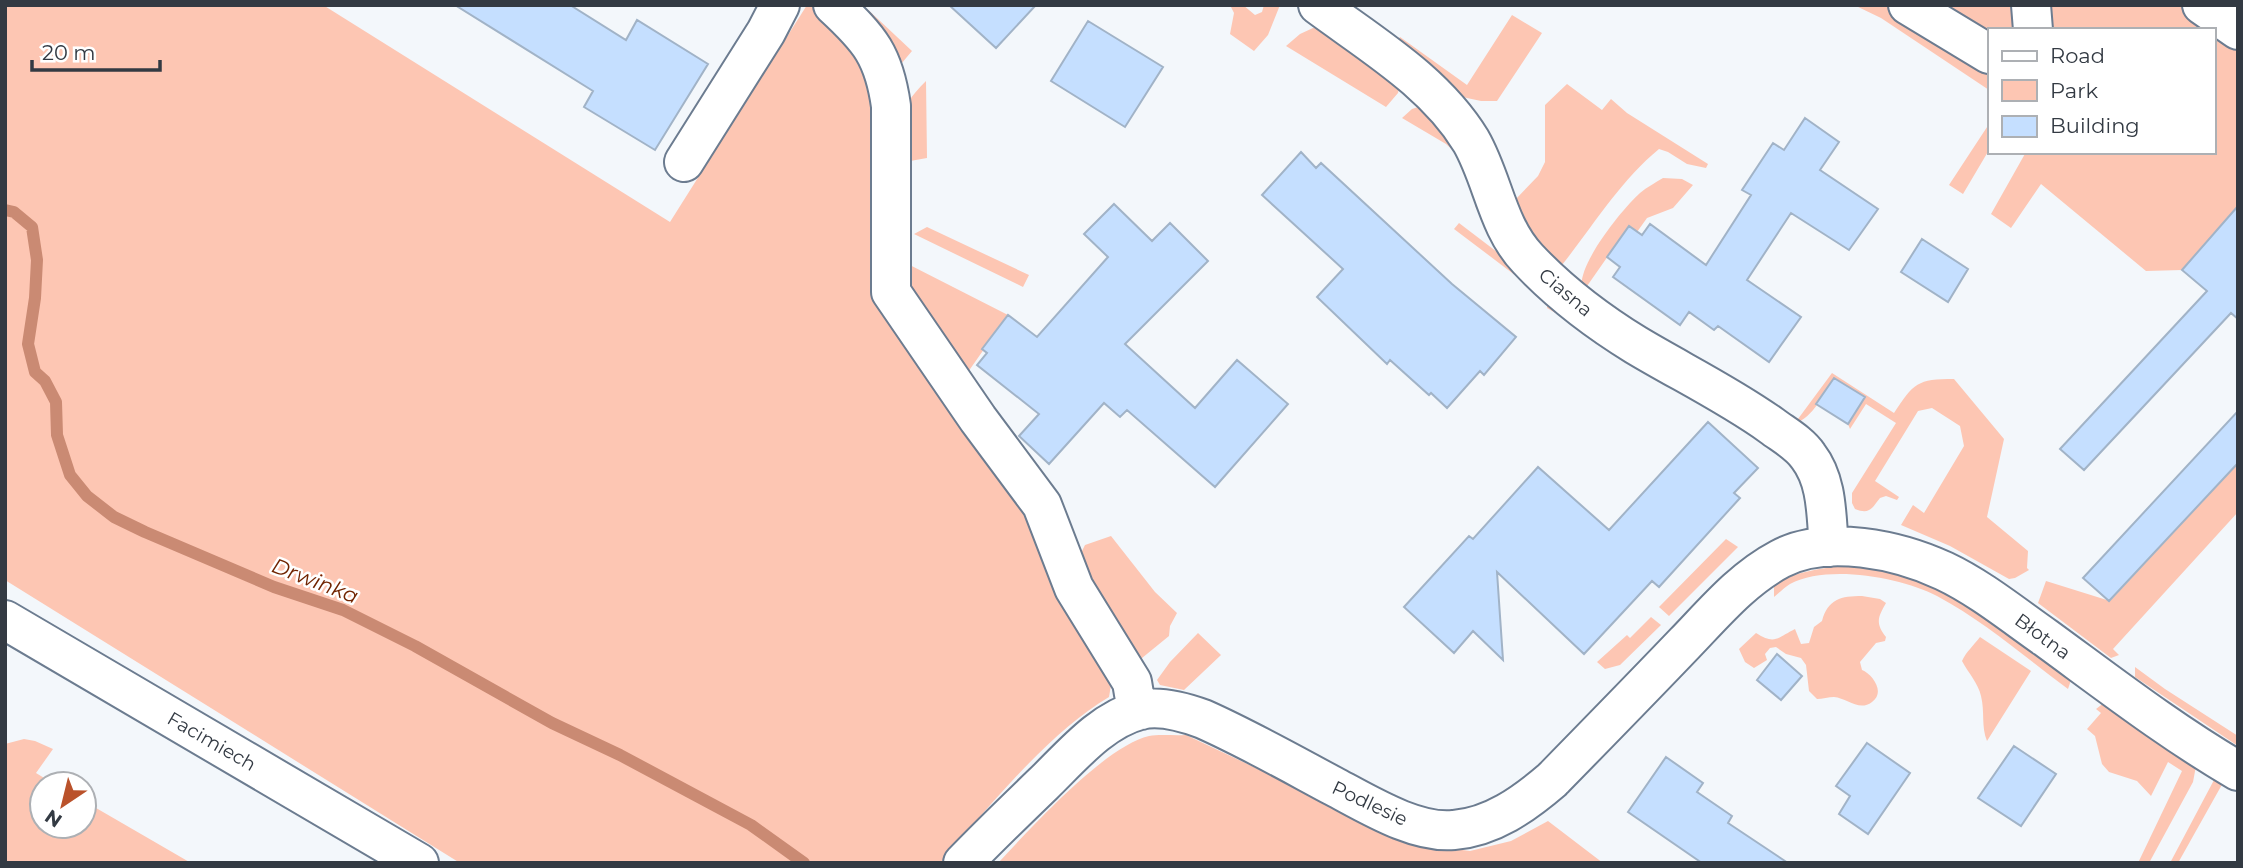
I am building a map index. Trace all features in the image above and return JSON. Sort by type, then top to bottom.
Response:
[{"type":"street","points":[[684,162],[766,32],[780,5]]},
{"type":"street","points":[[832,5],[860,30],[875,51],[888,84],[891,106],[891,292],[978,419],[1042,505],[1074,587],[1132,682],[1141,710]]},
{"type":"street","name":"Ciasna","points":[[1318,5],[1423,84],[1454,115],[1472,144],[1514,240],[1527,258],[1549,279],[1606,325],[1745,406],[1798,444],[1809,456],[1822,480],[1829,547]]},
{"type":"street","points":[[1908,5],[1988,53]]},
{"type":"street","points":[[2031,5],[2033,28]]},
{"type":"street","points":[[2202,5],[2238,30]]},
{"type":"street","name":"Podlesie","points":[[963,863],[1081,747],[1104,728],[1141,710],[1163,709],[1186,713],[1211,723],[1382,812],[1424,828],[1452,831],[1501,817],[1552,780],[1741,586],[1782,557],[1829,547]]},
{"type":"street","name":"Błotna","points":[[1829,547],[1882,550],[1912,558],[1945,572],[2008,611],[2199,749],[2238,771]]},
{"type":"street","name":"Facimiech","points":[[5,620],[419,863]]},
{"type":"green space","points":[[5,5],[323,5],[670,222],[807,5],[812,5],[845,38],[863,63],[874,103],[873,279],[1038,534],[1102,662],[1111,685],[1109,697],[1086,712],[1041,751],[940,863],[460,863],[5,580]]},
{"type":"green space","points":[[844,5],[863,5],[912,51],[901,64]]},
{"type":"green space","points":[[1230,5],[1243,5],[1255,15],[1262,12],[1264,5],[1280,5],[1268,35],[1254,51],[1230,34],[1234,13]]},
{"type":"green space","points":[[1854,5],[1884,5],[1988,71],[1988,89],[1881,18]]},
{"type":"green space","points":[[1938,5],[2020,5],[2021,28],[1988,28],[1988,31],[1968,18]]},
{"type":"green space","points":[[2047,5],[2180,5],[2212,28],[2045,28]]},
{"type":"green space","points":[[1512,15],[1542,33],[1497,101],[1481,101],[1453,95],[1397,42],[1400,37],[1467,85]]},
{"type":"green space","points":[[1313,28],[1323,28],[1400,84],[1398,93],[1386,107],[1286,46],[1300,34]]},
{"type":"green space","points":[[2215,30],[2238,47],[2238,206],[2182,270],[2146,271],[2041,184],[2011,228],[1991,214],[2025,154],[2215,154]]},
{"type":"green space","points":[[926,81],[927,158],[899,163],[901,118],[909,101]]},
{"type":"green space","points":[[1567,84],[1602,110],[1611,99],[1627,113],[1708,164],[1706,168],[1687,164],[1659,149],[1619,189],[1562,265],[1555,266],[1528,241],[1515,200],[1538,176],[1545,162],[1545,105]]},
{"type":"green space","points":[[1424,105],[1449,130],[1480,208],[1475,207],[1477,204],[1458,155],[1446,144],[1402,118],[1412,109]]},
{"type":"green space","points":[[1988,126],[1988,152],[1963,194],[1949,185]]},
{"type":"green space","points":[[1663,178],[1682,179],[1693,185],[1673,208],[1647,218],[1637,232],[1629,226],[1585,289],[1599,302],[1669,345],[1666,350],[1597,307],[1583,292],[1582,282],[1592,255],[1612,225],[1640,193]]},
{"type":"green space","points":[[1459,223],[1522,271],[1716,408],[1547,308],[1548,300],[1454,229]]},
{"type":"green space","points":[[927,227],[1029,275],[1023,287],[914,234]]},
{"type":"green space","points":[[898,259],[1008,315],[968,372],[907,298]]},
{"type":"green space","points":[[1832,373],[1894,413],[1918,385],[1932,380],[1954,379],[2004,439],[1987,517],[2028,551],[2029,570],[2009,579],[1950,546],[1901,525],[1913,505],[1924,513],[1964,446],[1960,426],[1932,408],[1918,411],[1875,481],[1899,497],[1897,500],[1886,496],[1880,498],[1867,511],[1855,509],[1852,493],[1896,423],[1866,404],[1850,429],[1848,424],[1865,397],[1834,378],[1812,411],[1795,423]]},
{"type":"green space","points":[[2238,463],[2238,512],[2113,649],[2119,655],[2111,658],[2038,603],[2046,581],[2110,601]]},
{"type":"green space","points":[[1111,536],[1155,592],[1177,613],[1170,626],[1169,636],[1142,658],[1136,658],[1086,589],[1081,553],[1085,545]]},
{"type":"green space","points":[[1726,539],[1738,547],[1669,616],[1659,607]]},
{"type":"green space","points":[[1841,566],[1887,569],[1953,593],[2072,677],[2068,689],[1971,617],[1937,596],[1904,583],[1864,575],[1824,575],[1790,584],[1774,597],[1774,584],[1782,580]]},
{"type":"green space","points":[[1862,596],[1880,599],[1886,603],[1879,620],[1885,641],[1876,643],[1860,662],[1862,670],[1870,675],[1878,689],[1876,698],[1867,705],[1862,706],[1834,697],[1817,699],[1809,691],[1806,665],[1801,658],[1786,654],[1776,647],[1770,648],[1765,654],[1767,660],[1754,668],[1745,662],[1739,649],[1756,633],[1772,639],[1795,629],[1801,644],[1809,643],[1814,627],[1822,621],[1832,603],[1842,598]]},
{"type":"green space","points":[[1651,617],[1661,625],[1620,665],[1605,669],[1597,662],[1627,635],[1630,638]]},
{"type":"green space","points":[[1198,633],[1221,655],[1184,690],[1160,685],[1157,680],[1170,662]]},
{"type":"green space","points":[[1980,637],[2031,671],[1987,741],[1980,691],[1962,661]]},
{"type":"green space","points":[[2135,667],[2238,736],[2238,746],[2135,677]]},
{"type":"green space","points":[[2105,702],[2196,766],[2193,782],[2149,863],[2138,863],[2182,771],[2168,762],[2151,796],[2137,781],[2109,772],[2102,764],[2095,736],[2087,729],[2101,713],[2096,709]]},
{"type":"green space","points":[[1186,735],[1417,844],[1470,851],[1511,841],[1548,821],[1603,863],[998,863],[1069,790],[1111,755],[1149,736]]},
{"type":"green space","points":[[24,739],[53,749],[38,770],[28,770],[28,840],[98,840],[98,809],[191,863],[5,863],[5,744]]},
{"type":"green space","points":[[2218,777],[2224,781],[2178,863],[2170,863],[2214,780]]},
{"type":"building","points":[[455,5],[570,5],[626,40],[637,20],[708,64],[655,150],[584,107],[593,91]]},
{"type":"building","points":[[949,5],[1036,5],[996,48]]},
{"type":"building","points":[[1088,21],[1163,67],[1125,127],[1051,81]]},
{"type":"building","points":[[1805,118],[1839,142],[1820,170],[1878,209],[1849,250],[1791,213],[1747,280],[1801,317],[1769,362],[1718,326],[1714,330],[1689,312],[1680,325],[1613,277],[1620,267],[1607,257],[1629,226],[1642,235],[1650,224],[1706,265],[1751,195],[1742,190],[1773,143],[1784,150]]},
{"type":"building","points":[[1301,152],[1316,168],[1321,163],[1452,284],[1516,337],[1484,375],[1480,371],[1447,408],[1390,360],[1387,364],[1317,297],[1343,269],[1262,195]]},
{"type":"building","points":[[1114,204],[1152,241],[1170,223],[1208,261],[1125,344],[1195,408],[1237,360],[1288,404],[1215,487],[1127,410],[1120,417],[1104,403],[1049,464],[1019,436],[1039,414],[977,365],[987,353],[982,349],[1008,315],[1037,337],[1108,257],[1084,234]]},
{"type":"building","points":[[2238,206],[2238,319],[2231,313],[2084,470],[2060,449],[2207,291],[2182,270]]},
{"type":"building","points":[[1922,239],[1968,269],[1948,302],[1901,272]]},
{"type":"building","points":[[1834,378],[1865,397],[1848,424],[1816,404]]},
{"type":"building","points":[[2238,411],[2238,463],[2109,601],[2083,578]]},
{"type":"building","points":[[1708,422],[1758,468],[1734,493],[1740,498],[1659,587],[1652,581],[1584,654],[1497,572],[1503,660],[1473,631],[1454,653],[1404,607],[1469,536],[1473,539],[1538,467],[1609,530]]},
{"type":"building","points":[[1777,654],[1802,676],[1781,700],[1757,680]]},
{"type":"building","points":[[1867,743],[1910,773],[1868,834],[1839,814],[1850,796],[1836,786]]},
{"type":"building","points":[[2014,746],[2056,774],[2021,826],[1978,798]]},
{"type":"building","points":[[1666,757],[1703,783],[1697,792],[1732,816],[1728,823],[1788,863],[1702,863],[1628,812]]},
{"type":"waterway","name":"Drwinka","points":[[5,210],[14,212],[32,227],[37,260],[28,344],[35,372],[45,381],[56,402],[57,435],[70,475],[87,496],[114,517],[145,532],[274,587],[343,610],[415,646],[552,723],[620,755],[751,825],[804,863]]}]
